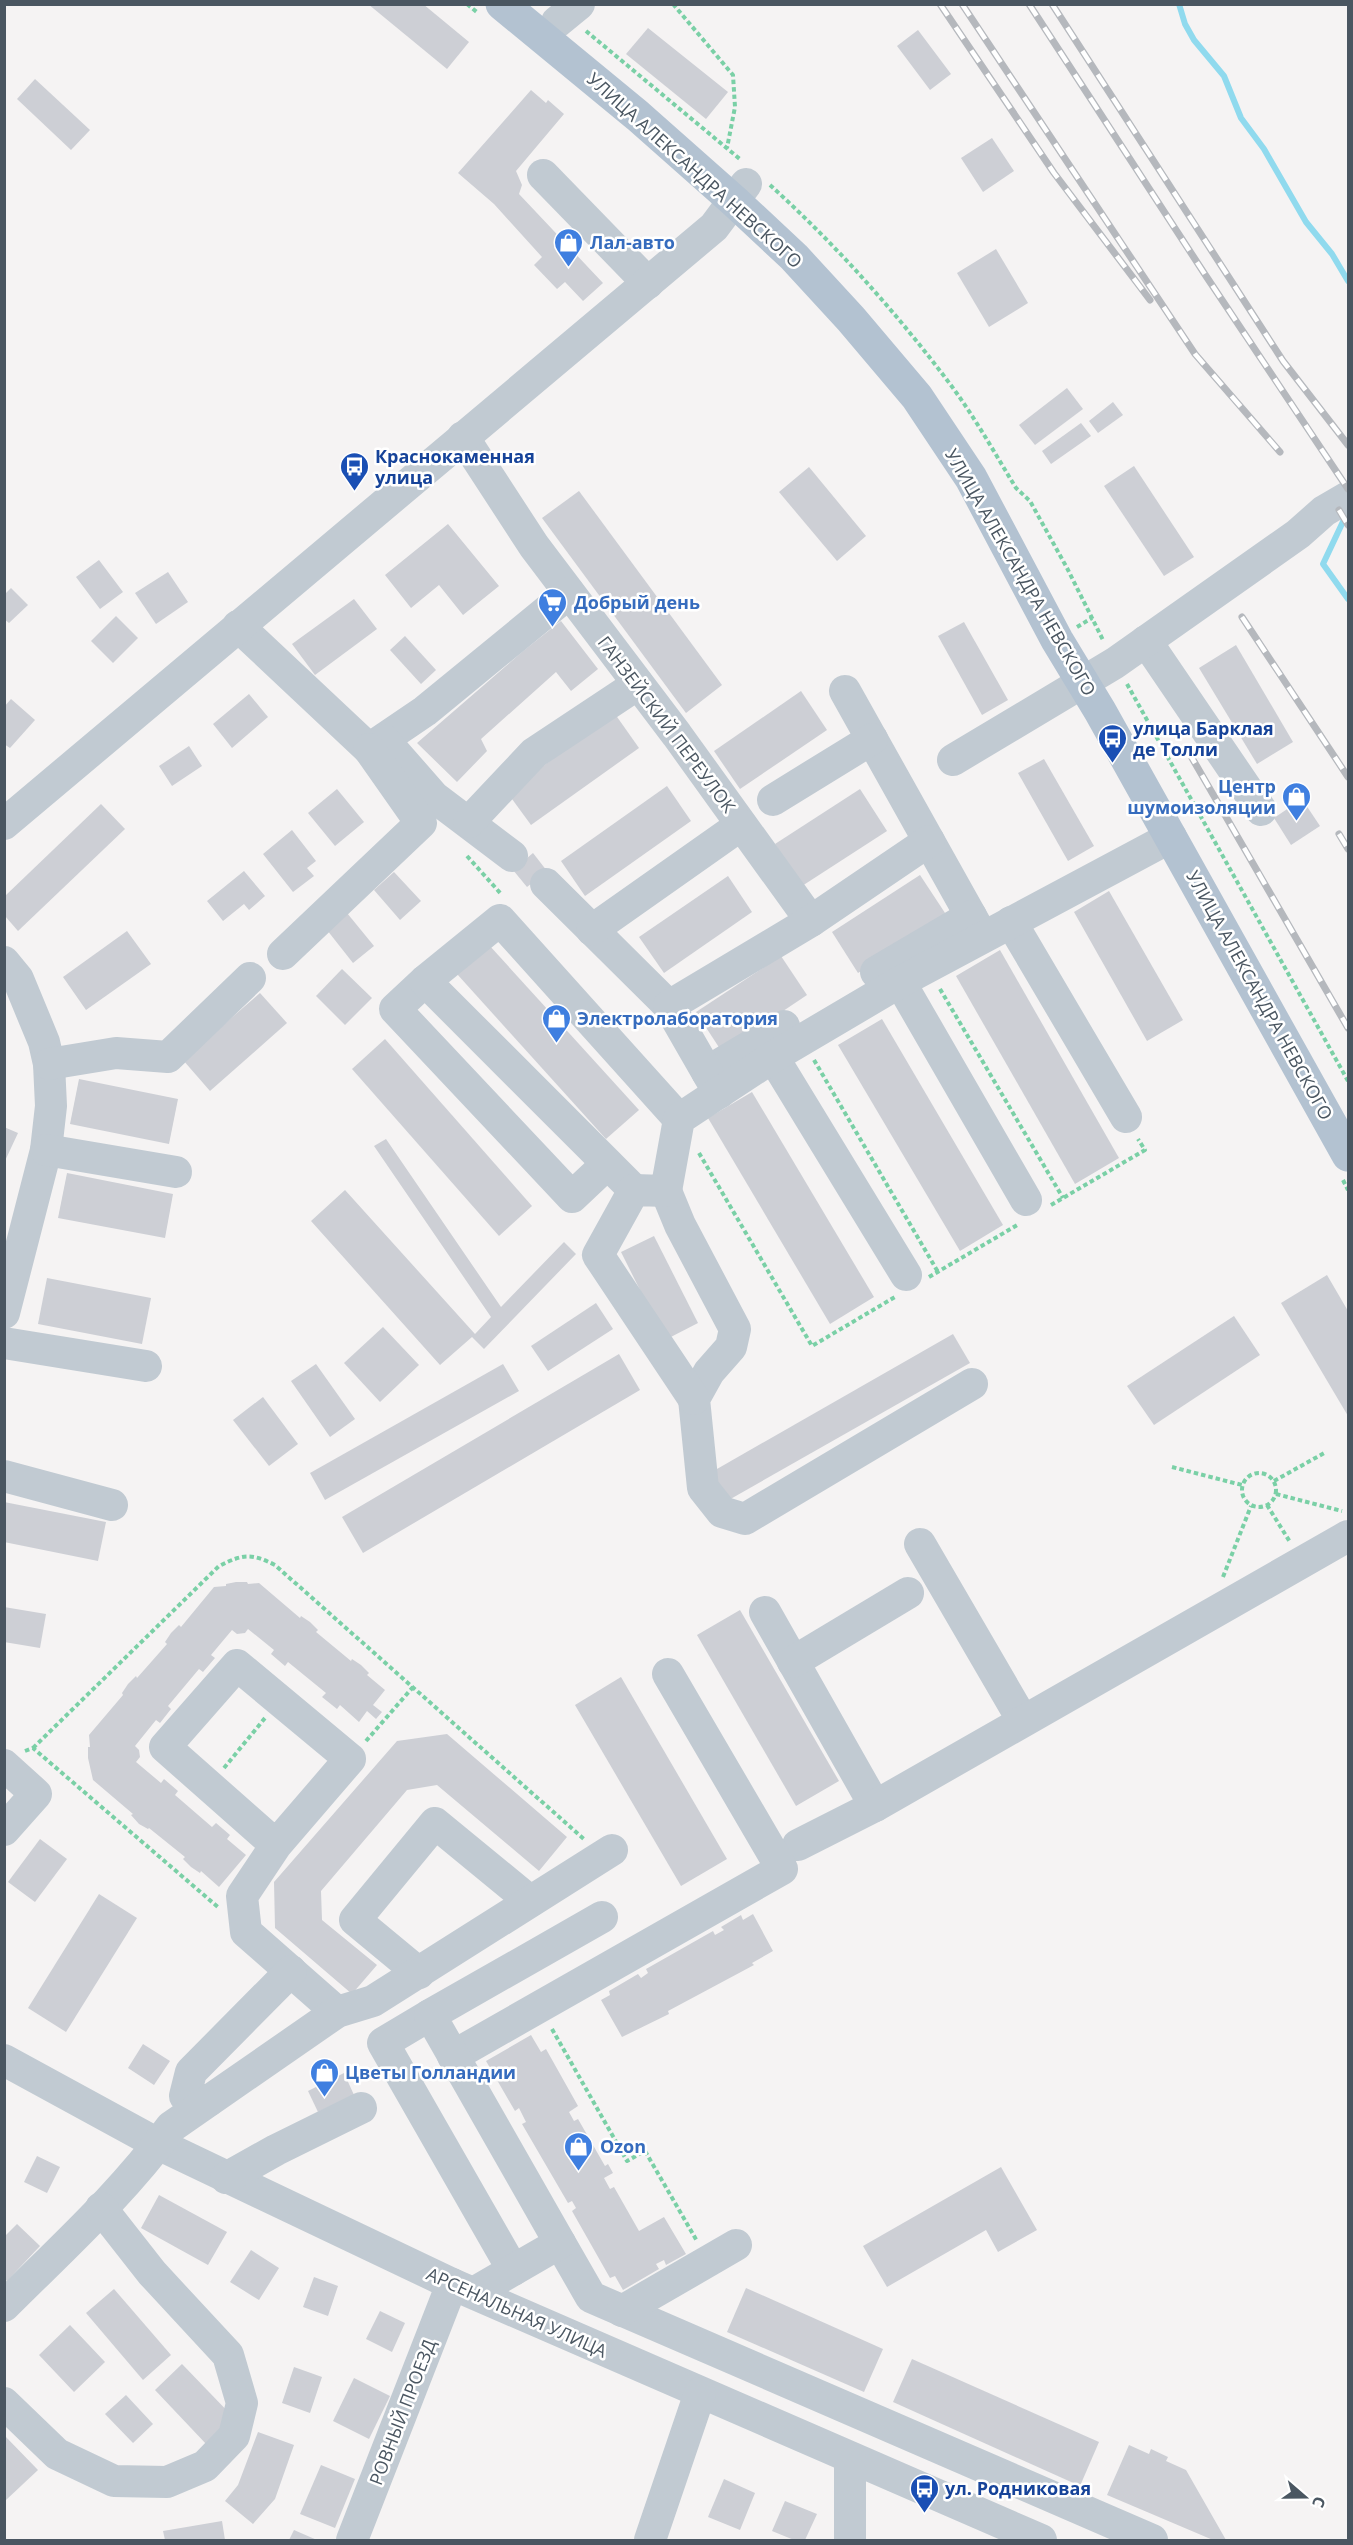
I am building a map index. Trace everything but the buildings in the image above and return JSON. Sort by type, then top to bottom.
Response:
[{"type":"main road","name":"УЛИЦА АЛЕКСАНДРА НЕВСКОГО","points":[[502,4],[638,117],[740,193]]},
{"type":"main road","name":"УЛИЦА АЛЕКСАНДРА НЕВСКОГО","points":[[557,10],[687,131],[916,397],[971,478],[1056,640],[1098,673],[1171,837],[1348,1155]]},
{"type":"main road","points":[[1098,673],[1266,961],[1348,1117]]},
{"type":"street","points":[[543,175],[648,283]]},
{"type":"street","points":[[4,824],[714,227],[740,193]]},
{"type":"street","name":"ГАНЗЕЙСКИЙ ПЕРЕУЛОК","points":[[463,436],[534,546],[811,921]]},
{"type":"street","points":[[953,760],[1098,673],[1298,534],[1324,511],[1348,497]]},
{"type":"street","points":[[376,744],[425,711],[569,593]]},
{"type":"street","points":[[238,626],[376,744],[434,797],[464,835],[512,856]]},
{"type":"street","points":[[1146,641],[1261,810]]},
{"type":"street","points":[[464,835],[534,753],[632,677]]},
{"type":"street","points":[[845,691],[977,926]]},
{"type":"street","points":[[773,800],[872,739]]},
{"type":"street","points":[[283,954],[421,823],[376,744]]},
{"type":"street","points":[[592,930],[741,825]]},
{"type":"street","points":[[694,1400],[709,1372],[731,1347],[735,1329],[680,1225],[666,1191],[679,1119],[713,1082],[977,926],[1011,922],[1171,837]]},
{"type":"street","points":[[669,1006],[811,921],[929,841]]},
{"type":"street","points":[[546,884],[669,1006],[713,1082]]},
{"type":"street","points":[[607,1164],[572,1197],[395,1009],[425,981],[500,920],[679,1119]]},
{"type":"street","points":[[1011,922],[1126,1117]]},
{"type":"street","points":[[713,1082],[773,1057],[928,967],[977,926]]},
{"type":"street","points":[[4,962],[18,979],[44,1042],[49,1064],[51,1106],[46,1150],[10,1267],[4,1313]]},
{"type":"street","points":[[49,1064],[116,1053],[168,1057],[250,978]]},
{"type":"street","points":[[425,981],[634,1190],[666,1191]]},
{"type":"street","points":[[900,982],[1026,1200]]},
{"type":"street","points":[[773,1057],[906,1275]]},
{"type":"street","points":[[46,1150],[176,1172]]},
{"type":"street","points":[[634,1190],[598,1255],[694,1400],[703,1488],[722,1512],[745,1519],[972,1384]]},
{"type":"street","points":[[4,1343],[146,1366]]},
{"type":"street","points":[[4,1476],[112,1505]]},
{"type":"street","points":[[798,1845],[875,1806],[1348,1536]]},
{"type":"street","points":[[920,1544],[1023,1722]]},
{"type":"street","points":[[794,1662],[908,1593]]},
{"type":"street","points":[[765,1612],[875,1806]]},
{"type":"street","points":[[276,1845],[165,1747],[237,1665],[350,1759],[276,1845],[242,1896],[246,1932],[337,2012]]},
{"type":"street","points":[[453,2056],[782,1869],[668,1674]]},
{"type":"street","points":[[4,1830],[36,1794],[11,1760]]},
{"type":"street","points":[[419,1973],[355,1920],[435,1823],[530,1901]]},
{"type":"street","points":[[4,2306],[101,2208],[171,2127],[337,2012],[373,2001],[608,1852]]},
{"type":"street","points":[[513,2270],[383,2043],[602,1917]]},
{"type":"street","points":[[208,2101],[185,2096],[191,2072],[291,1971]]},
{"type":"street","points":[[430,2015],[591,2297],[1152,2541]]},
{"type":"street","name":"АРСЕНАЛЬНАЯ УЛИЦА","points":[[4,2060],[158,2144],[226,2178],[464,2288],[1041,2541]]},
{"type":"street","points":[[226,2178],[276,2150],[361,2108]]},
{"type":"street","points":[[4,2403],[57,2454],[114,2481],[167,2482],[205,2466],[234,2436],[242,2403],[228,2355],[152,2273],[101,2208]]},
{"type":"street","points":[[464,2288],[513,2270],[560,2244]]},
{"type":"street","points":[[622,2311],[736,2245]]},
{"type":"street","name":"РОВНЫЙ ПРОЕЗД","points":[[352,2541],[464,2288]]},
{"type":"street","points":[[650,2541],[700,2393]]},
{"type":"street","points":[[850,2459],[850,2541]]},
{"type":"path","points":[[673,4],[682,19],[733,75],[735,107],[727,148]]},
{"type":"path","points":[[1030,501],[1067,568],[1098,673],[1348,1081]]},
{"type":"path","points":[[464,835],[512,907],[500,920]]},
{"type":"path","points":[[928,967],[1063,1198]]},
{"type":"path","points":[[802,1040],[938,1272]]},
{"type":"path","points":[[1274,1481],[1326,1452]]},
{"type":"path","points":[[1172,1467],[1242,1485]]},
{"type":"path","points":[[1255,1473],[1268,1475],[1274,1481],[1276,1494],[1263,1508],[1251,1506],[1243,1497],[1242,1485],[1249,1476],[1255,1473]]},
{"type":"path","points":[[1276,1494],[1348,1513]]},
{"type":"path","points":[[1267,1505],[1292,1546]]},
{"type":"path","points":[[1221,1583],[1251,1506]]},
{"type":"path","points":[[11,1760],[33,1748],[219,1566],[237,1557],[260,1558],[275,1566],[413,1688],[608,1852]]},
{"type":"path","points":[[350,1759],[413,1688]]},
{"type":"path","points":[[209,1785],[279,1702]]},
{"type":"path","points":[[33,1748],[246,1932]]},
{"type":"path","points":[[539,2007],[627,2161],[645,2151],[698,2243]]},
{"type":"waterway","points":[[1179,4],[1185,24],[1194,40],[1224,76],[1241,118],[1264,149],[1306,222],[1332,254],[1348,281]]},
{"type":"waterway","points":[[1348,511],[1323,564],[1348,599]]},
{"type":"railway","points":[[940,4],[1054,173],[1150,300]]},
{"type":"railway","points":[[962,4],[1195,354],[1280,452]]},
{"type":"railway","points":[[1029,4],[1348,489]]},
{"type":"railway","points":[[1052,4],[1283,361],[1348,445]]},
{"type":"railway","points":[[1339,510],[1348,525]]},
{"type":"railway","points":[[1242,617],[1348,777]]},
{"type":"railway","points":[[1188,751],[1348,1028]]},
{"type":"railway","points":[[1339,834],[1348,849]]},
{"type":"place","name":"Лал-авто","points":[[569,268]]},
{"type":"place","name":"Краснокаменная улица","points":[[354,492]]},
{"type":"place","name":"Добрый день","points":[[553,628]]},
{"type":"place","name":"улица Барклая де Толли","points":[[1112,764]]},
{"type":"place","name":"Центр шумоизоляции","points":[[1297,822]]},
{"type":"place","name":"Электролаборатория","points":[[556,1044]]},
{"type":"place","name":"Цветы Голландии","points":[[324,2098]]},
{"type":"place","name":"Ozon","points":[[579,2172]]},
{"type":"place","name":"ул. Родниковая","points":[[924,2514]]}]
